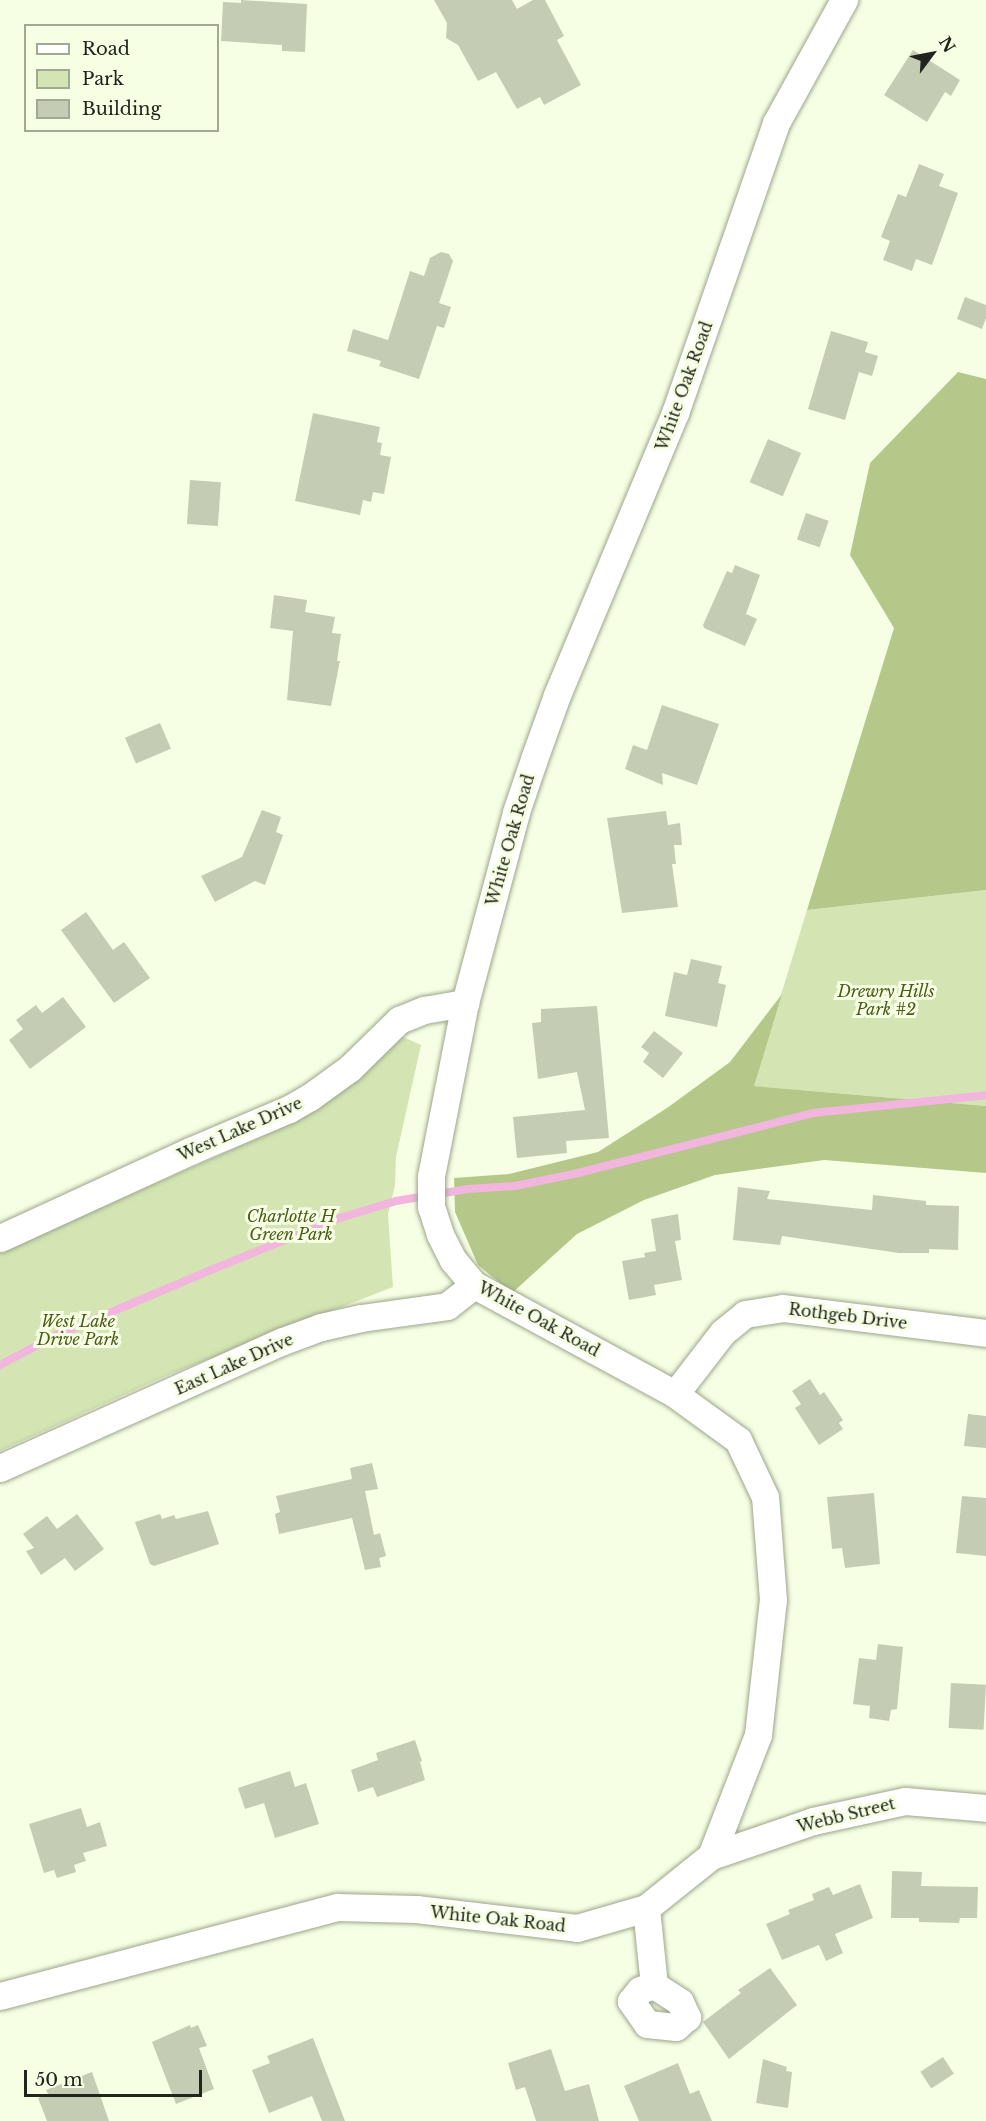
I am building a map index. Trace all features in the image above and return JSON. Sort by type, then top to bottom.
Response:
[{"type":"street","name":"White Oak Road","points":[[0,1996],[337,1907],[416,1909],[577,1928],[646,1908],[711,1856],[758,1735],[774,1600],[765,1497],[738,1440],[675,1394],[474,1285],[453,1260],[440,1234],[431,1207],[431,1176],[465,1003],[516,812],[557,696],[675,413],[776,123],[844,0]]},
{"type":"street","name":"West Lake Drive","points":[[0,1239],[289,1109],[310,1098],[350,1068],[399,1020],[424,1010],[465,1003]]},
{"type":"street","name":"East Lake Drive","points":[[0,1468],[283,1341],[321,1327],[447,1306],[474,1285]]},
{"type":"street","name":"Rothgeb Drive","points":[[675,1394],[723,1332],[746,1314],[783,1308],[986,1333]]},
{"type":"street","name":"Webb Street","points":[[711,1856],[813,1821],[905,1801],[986,1808]]},
{"type":"street","points":[[646,1908],[654,1984]]},
{"type":"green space","points":[[958,372],[986,379],[986,890],[807,910],[894,628],[850,555],[870,463]]},
{"type":"green space","name":"Drewry Hills Park #2","points":[[986,890],[986,1106],[753,1086],[807,910]]},
{"type":"green space","points":[[782,994],[754,1086],[986,1106],[986,1173],[824,1160],[715,1175],[644,1200],[577,1234],[512,1293],[478,1265],[455,1212],[454,1178],[509,1174],[598,1152],[667,1108],[730,1062]]},
{"type":"green space","name":"Charlotte H Green Park","points":[[401,1036],[421,1045],[396,1157],[395,1185],[388,1214],[393,1287],[168,1375],[0,1451],[0,1252],[292,1123],[317,1106]]},
{"type":"building","points":[[241,0],[307,4],[305,52],[282,51],[282,45],[221,41],[223,2],[241,3]]},
{"type":"building","points":[[434,0],[512,0],[517,9],[533,0],[545,0],[564,36],[557,40],[581,85],[544,105],[540,97],[517,109],[496,72],[478,81],[458,45],[446,38],[447,23]]},
{"type":"building","points":[[913,50],[960,80],[951,96],[945,92],[927,122],[884,95]]},
{"type":"building","points":[[919,164],[944,174],[939,186],[958,193],[932,265],[916,259],[912,271],[883,260],[890,241],[881,237],[898,194],[906,197]]},
{"type":"building","points":[[441,252],[449,254],[453,261],[439,303],[451,307],[444,328],[437,326],[419,379],[379,366],[381,361],[347,351],[353,329],[388,340],[410,271],[424,276],[430,258]]},
{"type":"building","points":[[965,297],[986,305],[986,318],[982,329],[957,319]]},
{"type":"building","points":[[831,331],[868,342],[865,352],[878,356],[872,376],[859,372],[845,420],[808,409]]},
{"type":"building","points":[[313,413],[380,427],[377,442],[382,443],[380,455],[391,457],[384,494],[373,492],[371,502],[363,500],[360,515],[295,501]]},
{"type":"building","points":[[768,439],[801,453],[783,496],[750,482]]},
{"type":"building","points":[[190,480],[221,482],[218,526],[187,524]]},
{"type":"building","points":[[806,513],[829,521],[820,547],[797,539]]},
{"type":"building","points":[[735,565],[760,575],[746,614],[757,619],[745,646],[704,628],[703,625],[727,571],[732,573]]},
{"type":"building","points":[[274,595],[307,600],[305,612],[335,617],[332,633],[341,634],[337,661],[340,661],[331,706],[287,700],[293,631],[270,628]]},
{"type":"building","points":[[662,705],[719,724],[697,785],[662,773],[663,785],[625,769],[633,745],[647,750]]},
{"type":"building","points":[[160,723],[171,749],[136,764],[125,738]]},
{"type":"building","points":[[262,810],[281,817],[276,832],[283,835],[265,885],[255,881],[215,902],[201,876],[242,857]]},
{"type":"building","points":[[666,811],[668,825],[680,823],[682,845],[674,845],[676,864],[672,864],[678,907],[622,913],[607,818]]},
{"type":"building","points":[[86,912],[113,950],[124,942],[150,978],[114,1003],[61,930]]},
{"type":"building","points":[[691,959],[722,966],[718,983],[726,985],[717,1027],[665,1016],[674,972],[687,975]]},
{"type":"building","points":[[63,997],[86,1027],[30,1069],[9,1040],[23,1029],[16,1020],[36,1005],[42,1013]]},
{"type":"building","points":[[597,1006],[609,1138],[566,1141],[567,1153],[517,1158],[513,1117],[585,1110],[577,1072],[538,1079],[532,1023],[541,1022],[541,1009]]},
{"type":"building","points":[[654,1031],[683,1053],[663,1078],[643,1062],[649,1053],[641,1047]]},
{"type":"building","points":[[738,1187],[770,1191],[767,1199],[872,1210],[873,1195],[926,1201],[926,1205],[959,1206],[958,1250],[929,1249],[929,1253],[899,1253],[782,1236],[780,1245],[733,1240]]},
{"type":"building","points":[[678,1214],[681,1240],[675,1241],[682,1280],[654,1285],[656,1295],[629,1300],[622,1261],[645,1257],[644,1253],[656,1251],[651,1219]]},
{"type":"building","points":[[810,1379],[820,1395],[824,1392],[843,1420],[839,1423],[843,1429],[819,1445],[795,1408],[801,1404],[792,1391]]},
{"type":"building","points":[[968,1414],[986,1416],[986,1448],[964,1446]]},
{"type":"building","points":[[372,1463],[378,1489],[365,1491],[374,1535],[380,1533],[386,1556],[379,1558],[381,1567],[365,1570],[352,1518],[279,1534],[275,1514],[280,1512],[276,1496],[352,1479],[350,1468]]},
{"type":"building","points":[[874,1493],[880,1564],[845,1568],[842,1548],[832,1549],[827,1497]]},
{"type":"building","points":[[962,1496],[986,1498],[986,1556],[956,1553]]},
{"type":"building","points":[[208,1511],[219,1544],[154,1566],[150,1564],[135,1522],[160,1514],[162,1519],[174,1515],[176,1519]]},
{"type":"building","points":[[77,1514],[104,1549],[75,1571],[65,1558],[41,1575],[26,1551],[34,1548],[23,1534],[47,1516],[57,1529]]},
{"type":"building","points":[[878,1644],[903,1647],[897,1709],[891,1710],[889,1721],[869,1718],[870,1706],[853,1704],[859,1658],[876,1660]]},
{"type":"building","points":[[951,1683],[986,1685],[984,1730],[949,1728]]},
{"type":"building","points":[[415,1740],[425,1780],[377,1797],[373,1787],[358,1792],[351,1770],[378,1760],[376,1753]]},
{"type":"building","points":[[290,1771],[295,1787],[306,1783],[319,1824],[275,1838],[264,1803],[245,1809],[238,1788]]},
{"type":"building","points":[[81,1808],[87,1827],[100,1822],[107,1846],[83,1853],[86,1861],[74,1865],[76,1872],[57,1878],[54,1870],[44,1873],[29,1824]]},
{"type":"building","points":[[892,1871],[922,1872],[921,1886],[978,1887],[977,1918],[960,1918],[959,1923],[919,1922],[919,1918],[891,1918]]},
{"type":"building","points":[[860,1884],[873,1918],[835,1934],[843,1953],[826,1961],[819,1945],[782,1960],[766,1924],[790,1914],[788,1910],[814,1900],[812,1894],[829,1887],[833,1895]]},
{"type":"building","points":[[770,1968],[797,2005],[729,2059],[703,2022],[741,1993],[738,1990]]},
{"type":"building","points":[[190,2025],[191,2028],[198,2025],[207,2046],[199,2048],[214,2089],[176,2104],[152,2042]]},
{"type":"building","points":[[313,2038],[345,2121],[322,2121],[312,2096],[269,2113],[252,2070],[270,2063],[267,2056]]},
{"type":"building","points":[[551,2049],[565,2091],[589,2084],[599,2121],[536,2121],[525,2087],[516,2090],[508,2063]]},
{"type":"building","points":[[943,2057],[954,2074],[931,2088],[920,2072]]},
{"type":"building","points":[[763,2059],[787,2067],[786,2071],[792,2072],[788,2108],[756,2103]]},
{"type":"building","points":[[678,2063],[690,2094],[699,2090],[712,2121],[639,2121],[624,2086]]},
{"type":"building","points":[[92,2072],[109,2121],[47,2121],[38,2098],[48,2094],[46,2090]]},
{"type":"waterway","points":[[0,1365],[57,1335],[213,1269],[340,1218],[396,1201],[468,1189],[515,1186],[574,1174],[813,1113],[986,1095]]},
{"type":"park label","name":"West Lake Drive Park","points":[[78,1330]]}]
